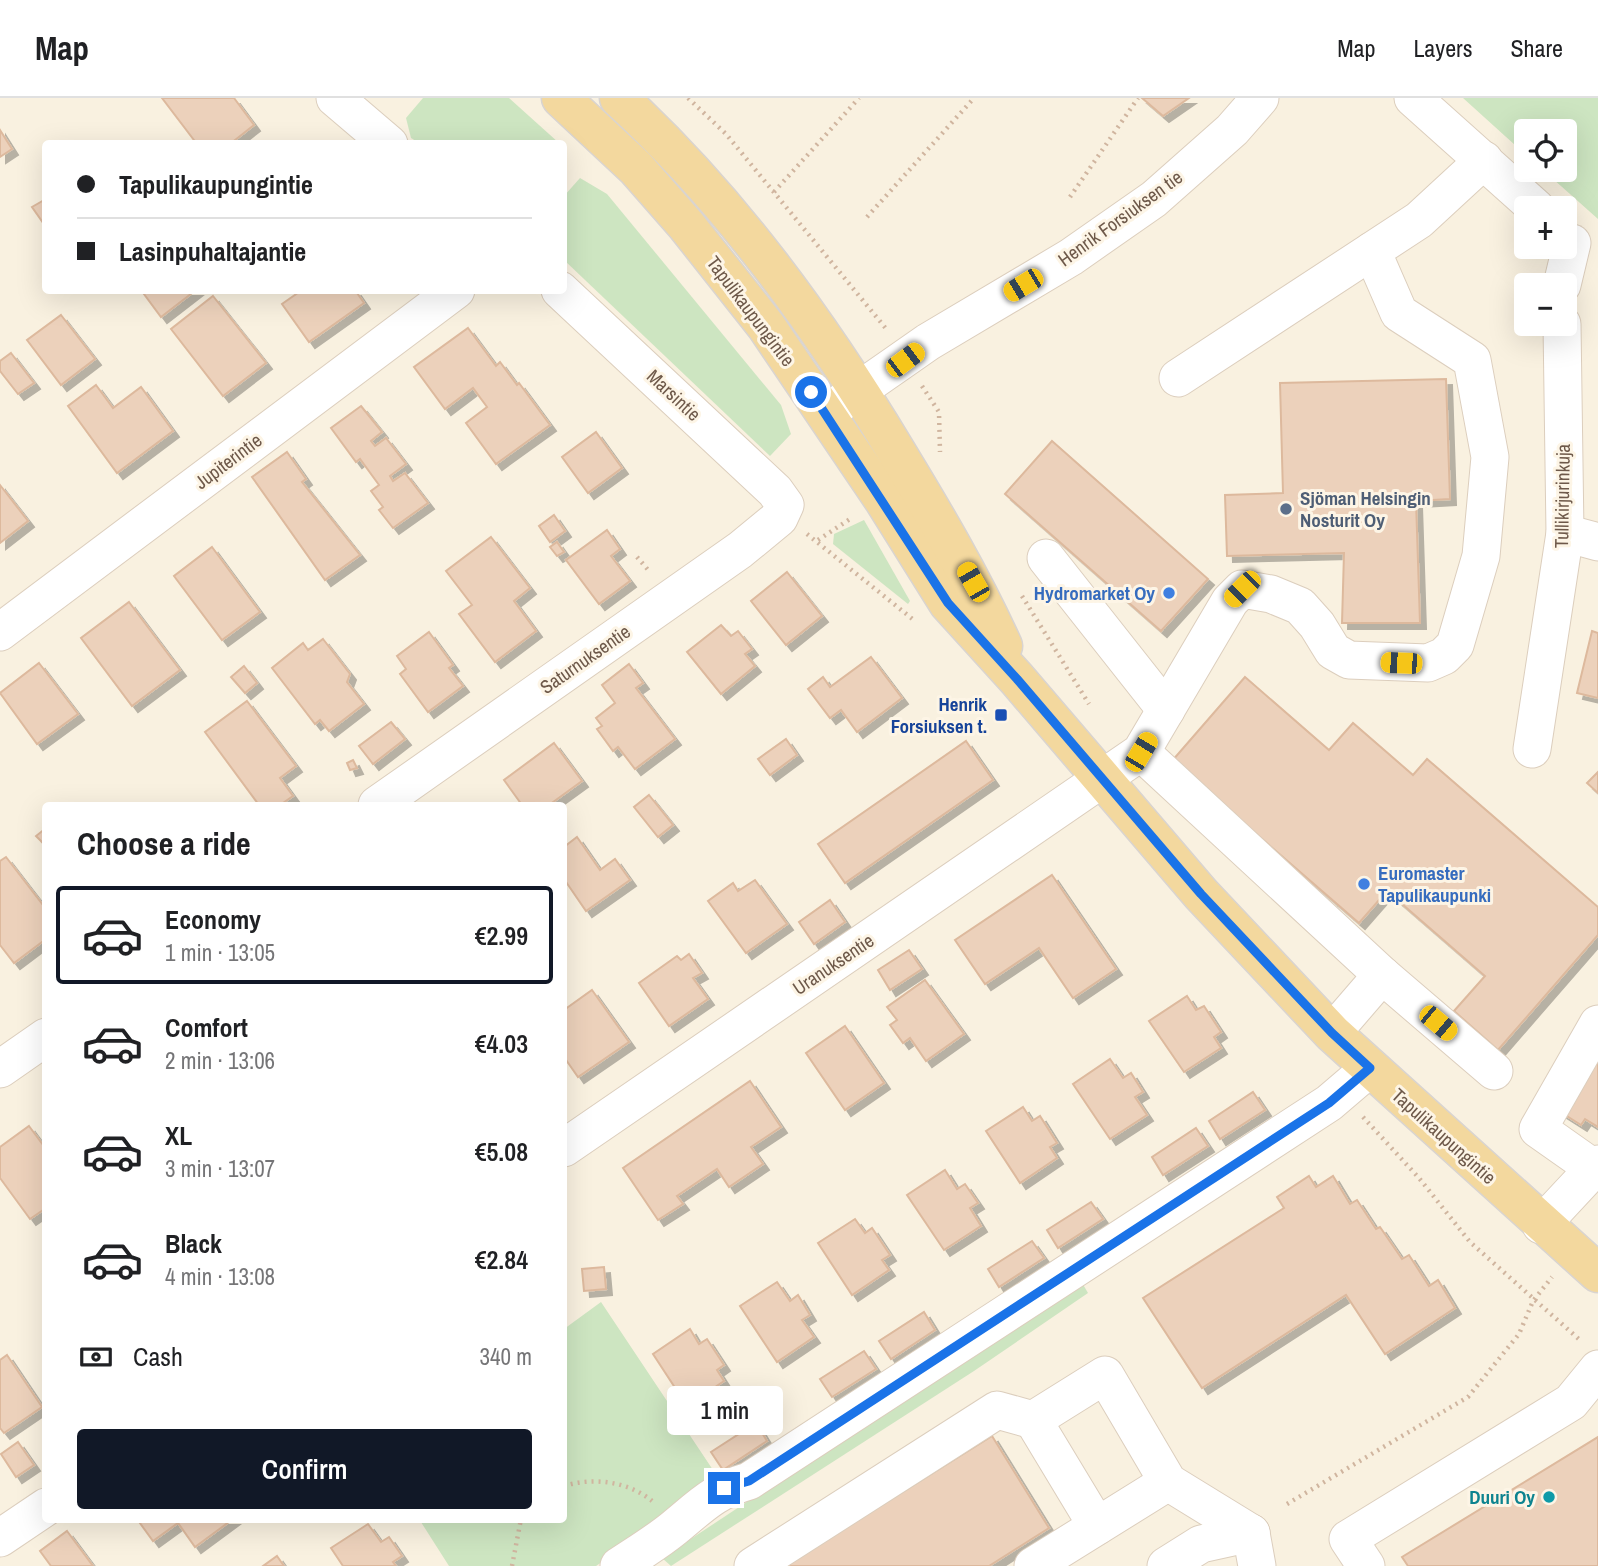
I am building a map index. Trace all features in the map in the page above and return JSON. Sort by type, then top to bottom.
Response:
[{"type":"main road","name":"Tapulikaupungintie","points":[[561,98],[636,168],[686,225],[766,326],[948,603],[1017,679],[1201,894],[1332,1033],[1541,1225],[1598,1273]]},
{"type":"main road","name":"Tapulikaupungintie","points":[[619,98],[666,142],[723,205],[802,307],[860,391],[973,582],[1017,679]]},
{"type":"street","points":[[335,98],[384,140]]},
{"type":"street","name":"Henrik Forsiuksen tie","points":[[826,414],[929,342],[1071,257],[1154,199],[1232,130],[1260,98]]},
{"type":"street","points":[[1413,98],[1523,196]]},
{"type":"street","points":[[1178,377],[1419,220],[1484,160]]},
{"type":"street","points":[[1567,273],[1578,246]]},
{"type":"street","points":[[1371,251],[1399,313],[1472,360],[1490,457],[1481,556],[1455,645],[1444,656],[1428,663],[1349,660],[1333,651],[1317,625],[1300,606],[1271,594],[1242,589],[1230,601],[1141,752],[1382,975],[1494,1071]]},
{"type":"street","name":"Jupiterintie","points":[[0,632],[451,294]]},
{"type":"street","name":"Marsintie","points":[[564,294],[678,398],[775,491],[785,505]]},
{"type":"street","name":"Tullikirjurinkuja","points":[[1532,749],[1581,538],[1563,336]]},
{"type":"street","name":"Saturnuksentie","points":[[381,802],[740,550],[779,518],[785,505]]},
{"type":"street","points":[[1046,558],[1166,710]]},
{"type":"street","name":"Uranuksentie","points":[[567,1146],[1141,752]]},
{"type":"street","points":[[1332,1033],[1382,975]]},
{"type":"street","points":[[1541,1225],[1595,1166],[1538,1129],[1598,1024]]},
{"type":"street","points":[[0,1069],[42,1040]]},
{"type":"street","points":[[629,1564],[675,1528],[694,1509],[724,1488],[749,1481],[1329,1103],[1370,1068]]},
{"type":"street","points":[[1366,1566],[1348,1539],[1571,1402],[1598,1369]]},
{"type":"street","points":[[1033,1420],[1104,1375],[1168,1482],[1254,1550]]},
{"type":"street","points":[[753,1566],[998,1410],[1033,1420],[1097,1526]]},
{"type":"street","points":[[1033,1566],[1168,1482]]},
{"type":"street","points":[[0,1538],[42,1510]]},
{"type":"street","points":[[1166,1566],[1200,1544],[1254,1550]]},
{"type":"path","points":[[688,98],[726,135],[883,323]]},
{"type":"path","points":[[774,192],[859,98]]},
{"type":"path","points":[[867,217],[974,98]]},
{"type":"path","points":[[1070,197],[1138,98]]},
{"type":"path","points":[[783,217],[790,211]]},
{"type":"path","points":[[818,540],[856,515]]},
{"type":"path","points":[[1287,1504],[1468,1397],[1520,1334],[1533,1301]]},
{"type":"path","points":[[567,1485],[578,1481],[605,1481],[630,1488],[663,1510],[675,1528]]},
{"type":"path","points":[[512,1566],[520,1523]]},
{"type":"green space","points":[[423,98],[509,98],[556,140],[414,140],[411,138],[406,118]]},
{"type":"green space","points":[[1463,98],[1598,98],[1598,219],[1577,200],[1577,196],[1572,196],[1556,182],[1577,182],[1577,119],[1514,119],[1514,144]]},
{"type":"green space","points":[[580,178],[607,194],[781,405],[791,434],[770,456],[567,263],[567,193]]},
{"type":"green space","points":[[864,520],[910,601],[908,604],[833,544],[834,534]]},
{"type":"green space","points":[[1081,1281],[1088,1293],[974,1371],[671,1566],[662,1558]]},
{"type":"green space","points":[[601,1302],[721,1482],[596,1566],[449,1566],[422,1523],[567,1523],[567,1327]]},
{"type":"building","points":[[162,98],[234,98],[254,125],[235,140],[194,140]]},
{"type":"building","points":[[1142,98],[1189,98],[1163,116]]},
{"type":"building","points":[[0,130],[12,149],[0,157]]},
{"type":"building","points":[[42,201],[42,221],[32,207]]},
{"type":"building","points":[[144,294],[191,294],[161,317]]},
{"type":"building","points":[[296,294],[358,294],[364,303],[309,342],[282,304]]},
{"type":"building","points":[[213,296],[266,363],[223,396],[171,329]]},
{"type":"building","points":[[61,315],[95,359],[61,385],[27,340]]},
{"type":"building","points":[[468,328],[496,366],[500,362],[517,385],[519,383],[550,425],[496,464],[466,423],[487,407],[473,388],[445,409],[414,367]]},
{"type":"building","points":[[11,353],[34,383],[18,394],[0,371],[0,361]]},
{"type":"building","points":[[1446,379],[1450,499],[1416,501],[1420,623],[1342,623],[1344,553],[1227,556],[1225,495],[1283,493],[1280,383]]},
{"type":"building","points":[[96,385],[113,408],[141,387],[173,431],[117,473],[68,406]]},
{"type":"building","points":[[361,406],[382,432],[371,441],[375,446],[386,438],[406,464],[390,476],[393,481],[405,473],[428,503],[393,528],[379,510],[383,507],[371,491],[379,485],[360,459],[356,462],[331,428]]},
{"type":"building","points":[[596,432],[622,468],[588,493],[562,457]]},
{"type":"building","points":[[1052,441],[1208,579],[1161,631],[1005,494]]},
{"type":"building","points":[[287,452],[306,479],[302,482],[360,555],[325,580],[252,477]]},
{"type":"building","points":[[0,485],[28,521],[0,543]]},
{"type":"building","points":[[554,515],[565,531],[550,542],[539,526]]},
{"type":"building","points":[[607,530],[620,549],[611,556],[630,581],[599,604],[566,560]]},
{"type":"building","points":[[491,537],[530,588],[514,601],[536,631],[495,662],[459,614],[472,605],[446,571]]},
{"type":"building","points":[[557,542],[564,552],[557,556],[550,547]]},
{"type":"building","points":[[212,547],[260,612],[222,640],[174,576]]},
{"type":"building","points":[[787,572],[822,616],[786,645],[751,601]]},
{"type":"building","points":[[129,602],[180,670],[132,706],[81,638]]},
{"type":"building","points":[[721,625],[731,636],[738,631],[752,649],[745,654],[755,666],[721,694],[687,652]]},
{"type":"building","points":[[1592,631],[1598,633],[1598,698],[1577,693]]},
{"type":"building","points":[[429,632],[453,665],[449,668],[463,686],[428,712],[400,674],[406,669],[397,656]]},
{"type":"building","points":[[323,639],[350,674],[347,682],[364,704],[329,731],[320,720],[315,724],[272,668],[303,643],[308,650]]},
{"type":"building","points":[[871,657],[902,698],[857,732],[841,710],[830,718],[808,689],[823,677],[830,687]]},
{"type":"building","points":[[39,663],[78,714],[37,744],[0,693]]},
{"type":"building","points":[[629,664],[643,683],[636,688],[675,739],[635,769],[618,747],[613,751],[597,729],[602,726],[596,718],[615,703],[602,685]]},
{"type":"building","points":[[244,666],[257,683],[245,693],[231,677]]},
{"type":"building","points":[[1245,677],[1329,750],[1353,723],[1413,775],[1427,759],[1598,907],[1598,935],[1498,1050],[1454,1011],[1485,976],[1387,891],[1359,923],[1172,761]]},
{"type":"building","points":[[247,701],[296,766],[280,778],[293,796],[284,802],[257,802],[205,732]]},
{"type":"building","points":[[391,722],[405,739],[373,764],[359,746]]},
{"type":"building","points":[[786,739],[797,755],[770,775],[758,759]]},
{"type":"building","points":[[966,741],[993,780],[845,883],[818,844]]},
{"type":"building","points":[[554,743],[582,781],[553,802],[520,802],[504,780]]},
{"type":"building","points":[[353,760],[357,768],[350,770],[347,763]]},
{"type":"building","points":[[1598,772],[1598,793],[1587,783]]},
{"type":"building","points":[[649,795],[673,825],[658,837],[634,807]]},
{"type":"building","points":[[42,831],[42,842],[36,836]]},
{"type":"building","points":[[577,837],[600,870],[615,859],[630,880],[586,911],[567,883],[567,845]]},
{"type":"building","points":[[6,857],[42,904],[42,942],[14,963],[0,945],[0,861]]},
{"type":"building","points":[[1052,875],[1116,969],[1073,998],[1039,948],[985,984],[955,940]]},
{"type":"building","points":[[755,880],[787,924],[746,953],[708,901],[733,883],[738,891]]},
{"type":"building","points":[[830,900],[845,922],[814,944],[799,922]]},
{"type":"building","points":[[909,950],[922,969],[890,990],[878,970]]},
{"type":"building","points":[[689,954],[702,973],[693,978],[708,999],[669,1026],[639,983],[677,956],[681,960]]},
{"type":"building","points":[[925,980],[964,1034],[926,1061],[910,1038],[903,1043],[890,1025],[897,1020],[887,1007]]},
{"type":"building","points":[[592,990],[629,1042],[578,1077],[567,1061],[567,1008]]},
{"type":"building","points":[[1187,996],[1196,1010],[1204,1006],[1221,1032],[1214,1037],[1221,1048],[1184,1072],[1149,1021]]},
{"type":"building","points":[[845,1026],[884,1083],[845,1110],[806,1053]]},
{"type":"building","points":[[1598,1041],[1598,1127],[1585,1119],[1581,1125],[1559,1111]]},
{"type":"building","points":[[1110,1059],[1123,1078],[1131,1073],[1143,1092],[1135,1097],[1147,1115],[1110,1139],[1073,1084]]},
{"type":"building","points":[[750,1081],[781,1127],[751,1147],[763,1164],[729,1187],[717,1169],[677,1196],[683,1204],[658,1220],[623,1168]]},
{"type":"building","points":[[1253,1092],[1265,1110],[1220,1139],[1209,1121]]},
{"type":"building","points":[[1023,1107],[1032,1121],[1040,1116],[1057,1143],[1050,1147],[1057,1158],[1020,1183],[986,1131]]},
{"type":"building","points":[[29,1126],[42,1144],[42,1211],[30,1219],[0,1178],[0,1147]]},
{"type":"building","points":[[1196,1128],[1208,1146],[1163,1175],[1152,1157]]},
{"type":"building","points":[[945,1170],[957,1189],[965,1184],[978,1203],[970,1208],[981,1226],[944,1250],[907,1195]]},
{"type":"building","points":[[1309,1176],[1316,1187],[1333,1176],[1350,1204],[1357,1200],[1376,1229],[1380,1227],[1402,1259],[1409,1255],[1429,1286],[1438,1280],[1455,1308],[1385,1354],[1346,1295],[1202,1388],[1143,1298],[1284,1208],[1277,1197]]},
{"type":"building","points":[[1091,1202],[1103,1219],[1058,1248],[1047,1230]]},
{"type":"building","points":[[855,1219],[865,1233],[872,1228],[890,1255],[882,1260],[889,1270],[852,1295],[818,1243]]},
{"type":"building","points":[[1032,1241],[1044,1258],[999,1287],[988,1269]]},
{"type":"building","points":[[604,1267],[606,1289],[584,1291],[582,1269]]},
{"type":"building","points":[[777,1282],[790,1301],[798,1295],[810,1315],[802,1320],[814,1337],[777,1362],[740,1306]]},
{"type":"building","points":[[924,1312],[935,1330],[891,1359],[879,1341]]},
{"type":"building","points":[[690,1329],[699,1344],[707,1339],[724,1365],[717,1370],[724,1381],[687,1406],[653,1354]]},
{"type":"building","points":[[864,1351],[876,1369],[832,1397],[820,1379]]},
{"type":"building","points":[[7,1355],[42,1407],[4,1433],[0,1428],[0,1360]]},
{"type":"building","points":[[756,1423],[767,1441],[723,1470],[711,1452]]},
{"type":"building","points":[[992,1436],[1049,1528],[989,1566],[784,1566]]},
{"type":"building","name":"Duuri Oy","points":[[1598,1437],[1598,1566],[1408,1566],[1402,1557]]},
{"type":"building","points":[[18,1442],[34,1465],[16,1477],[1,1454]]},
{"type":"building","points":[[140,1523],[178,1523],[153,1541]]},
{"type":"building","points":[[178,1523],[228,1523],[195,1547]]},
{"type":"building","points":[[368,1524],[381,1542],[389,1537],[402,1556],[393,1562],[396,1566],[343,1566],[331,1548]]},
{"type":"building","points":[[67,1531],[93,1566],[51,1566],[40,1551]]},
{"type":"building","points":[[277,1556],[284,1566],[263,1566]]},
{"type":"place","name":"Sjöman Helsingin Nosturit Oy","points":[[1286,509]]},
{"type":"place","name":"Hydromarket Oy","points":[[1169,593]]},
{"type":"place","name":"Henrik Forsiuksen t.","points":[[1001,715]]},
{"type":"place","name":"Euromaster Tapulikaupunki","points":[[1364,884]]},
{"type":"place","name":"Duuri Oy","points":[[1549,1497]]},
{"type":"route","points":[[724,1488],[749,1481],[1329,1103],[1370,1068],[1332,1033],[1201,894],[1017,679],[948,603],[883,499],[811,392]]}]
